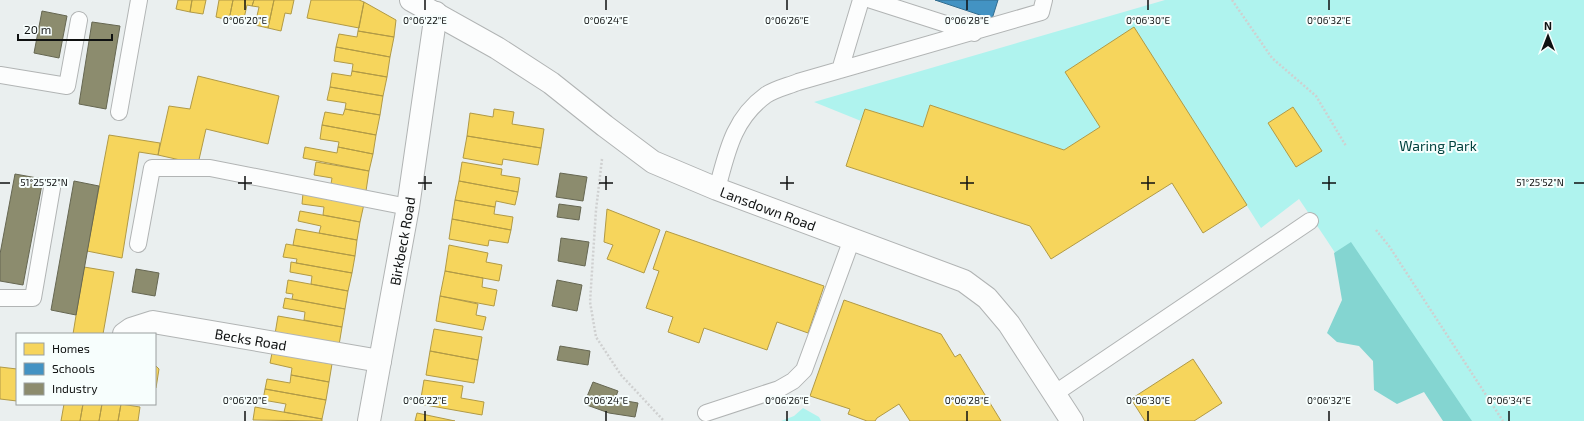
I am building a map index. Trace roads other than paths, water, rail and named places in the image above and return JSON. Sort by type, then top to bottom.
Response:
[{"type":"street","name":"Lansdown Road","points":[[411,0],[497,48],[551,82],[605,126],[653,162],[717,189],[964,281],[987,298],[1009,324],[1072,421]]},
{"type":"street","name":"Birkbeck Road","points":[[368,421],[408,207],[436,13]]},
{"type":"street","name":"Becks Road","points":[[125,333],[131,329],[153,322],[380,361]]},
{"type":"lane","points":[[120,112],[139,0]]},
{"type":"lane","points":[[840,70],[861,0]]},
{"type":"lane","points":[[871,0],[974,33]]},
{"type":"lane","points":[[717,189],[728,149],[742,117],[767,94],[798,82],[974,33],[1041,12],[1044,0]]},
{"type":"lane","points":[[0,75],[68,86],[80,20]]},
{"type":"lane","points":[[138,244],[152,168],[210,168],[408,207]]},
{"type":"lane","points":[[0,298],[33,298],[52,188]]},
{"type":"lane","points":[[1054,394],[1310,221]]},
{"type":"lane","points":[[706,413],[780,389],[793,381],[804,370],[852,239]]},
{"type":"park label","name":"Waring Park","points":[[1438,145]]}]
